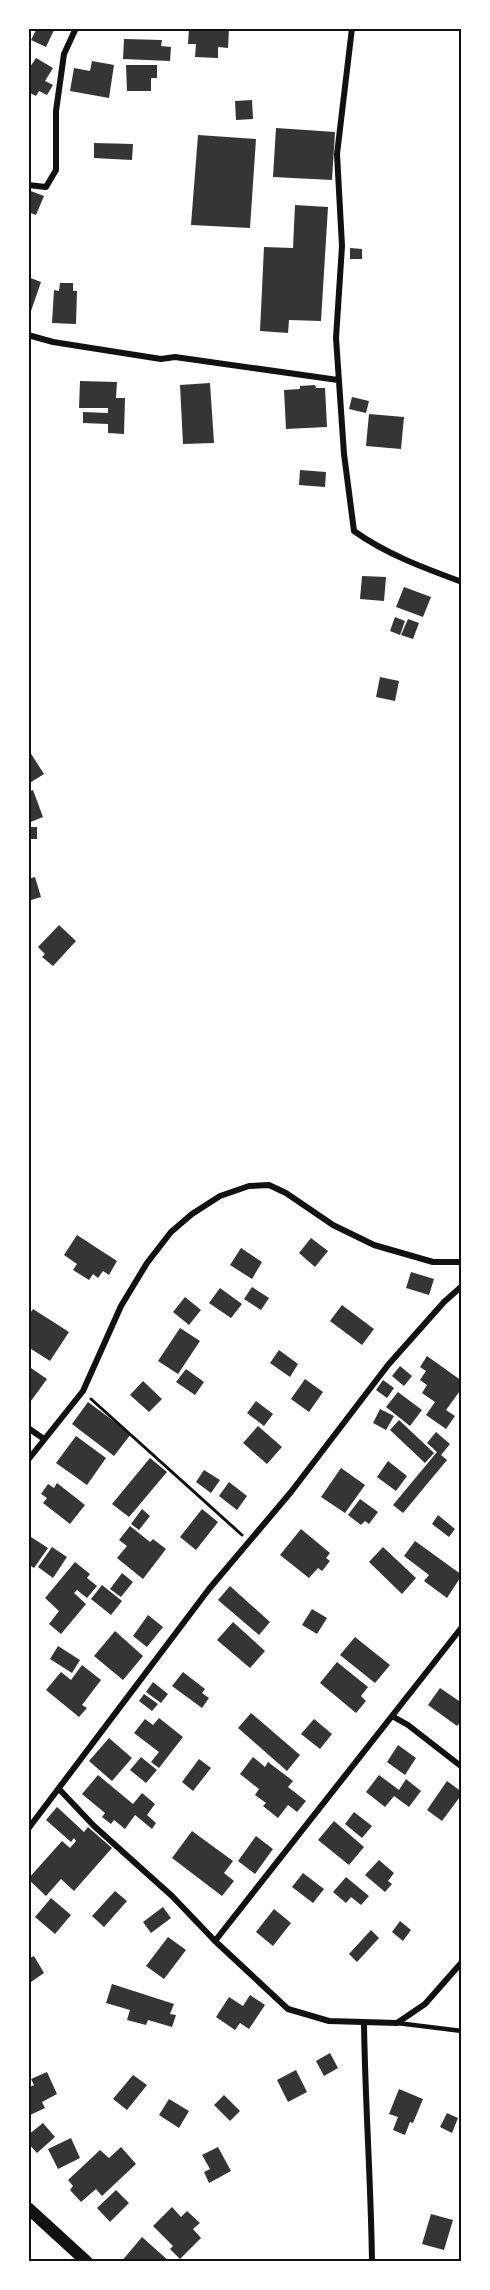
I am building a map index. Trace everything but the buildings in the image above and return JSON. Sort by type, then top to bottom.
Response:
[{"type":"main road","points":[[28,2208],[87,2262]]},
{"type":"street","points":[[28,185],[46,188],[56,170],[54,142],[58,87],[64,54],[76,28]]},
{"type":"street","points":[[352,28],[337,154],[342,246],[336,338],[344,454],[354,531],[374,545],[420,567],[462,582]]},
{"type":"street","points":[[28,335],[53,342],[161,359],[175,357],[338,380]]},
{"type":"street","points":[[28,1460],[83,1391],[121,1306],[147,1263],[165,1240],[192,1214],[220,1196],[249,1186],[269,1185],[286,1192],[333,1225],[374,1245],[433,1262],[462,1262]]},
{"type":"street","points":[[28,1829],[209,1589],[250,1542],[388,1365],[444,1302],[462,1287]]},
{"type":"street","points":[[28,1428],[44,1439]]},
{"type":"street","points":[[215,1941],[462,1627]]},
{"type":"street","points":[[392,1716],[408,1725],[462,1767]]},
{"type":"street","points":[[59,1789],[94,1826],[172,1896],[215,1941],[288,2009],[329,2021],[398,2023],[425,2004],[462,1962]]},
{"type":"street","points":[[364,2023],[372,2262]]},
{"type":"lane","points":[[398,2023],[462,2031]]},
{"type":"path","points":[[83,1391],[250,1542]]}]
